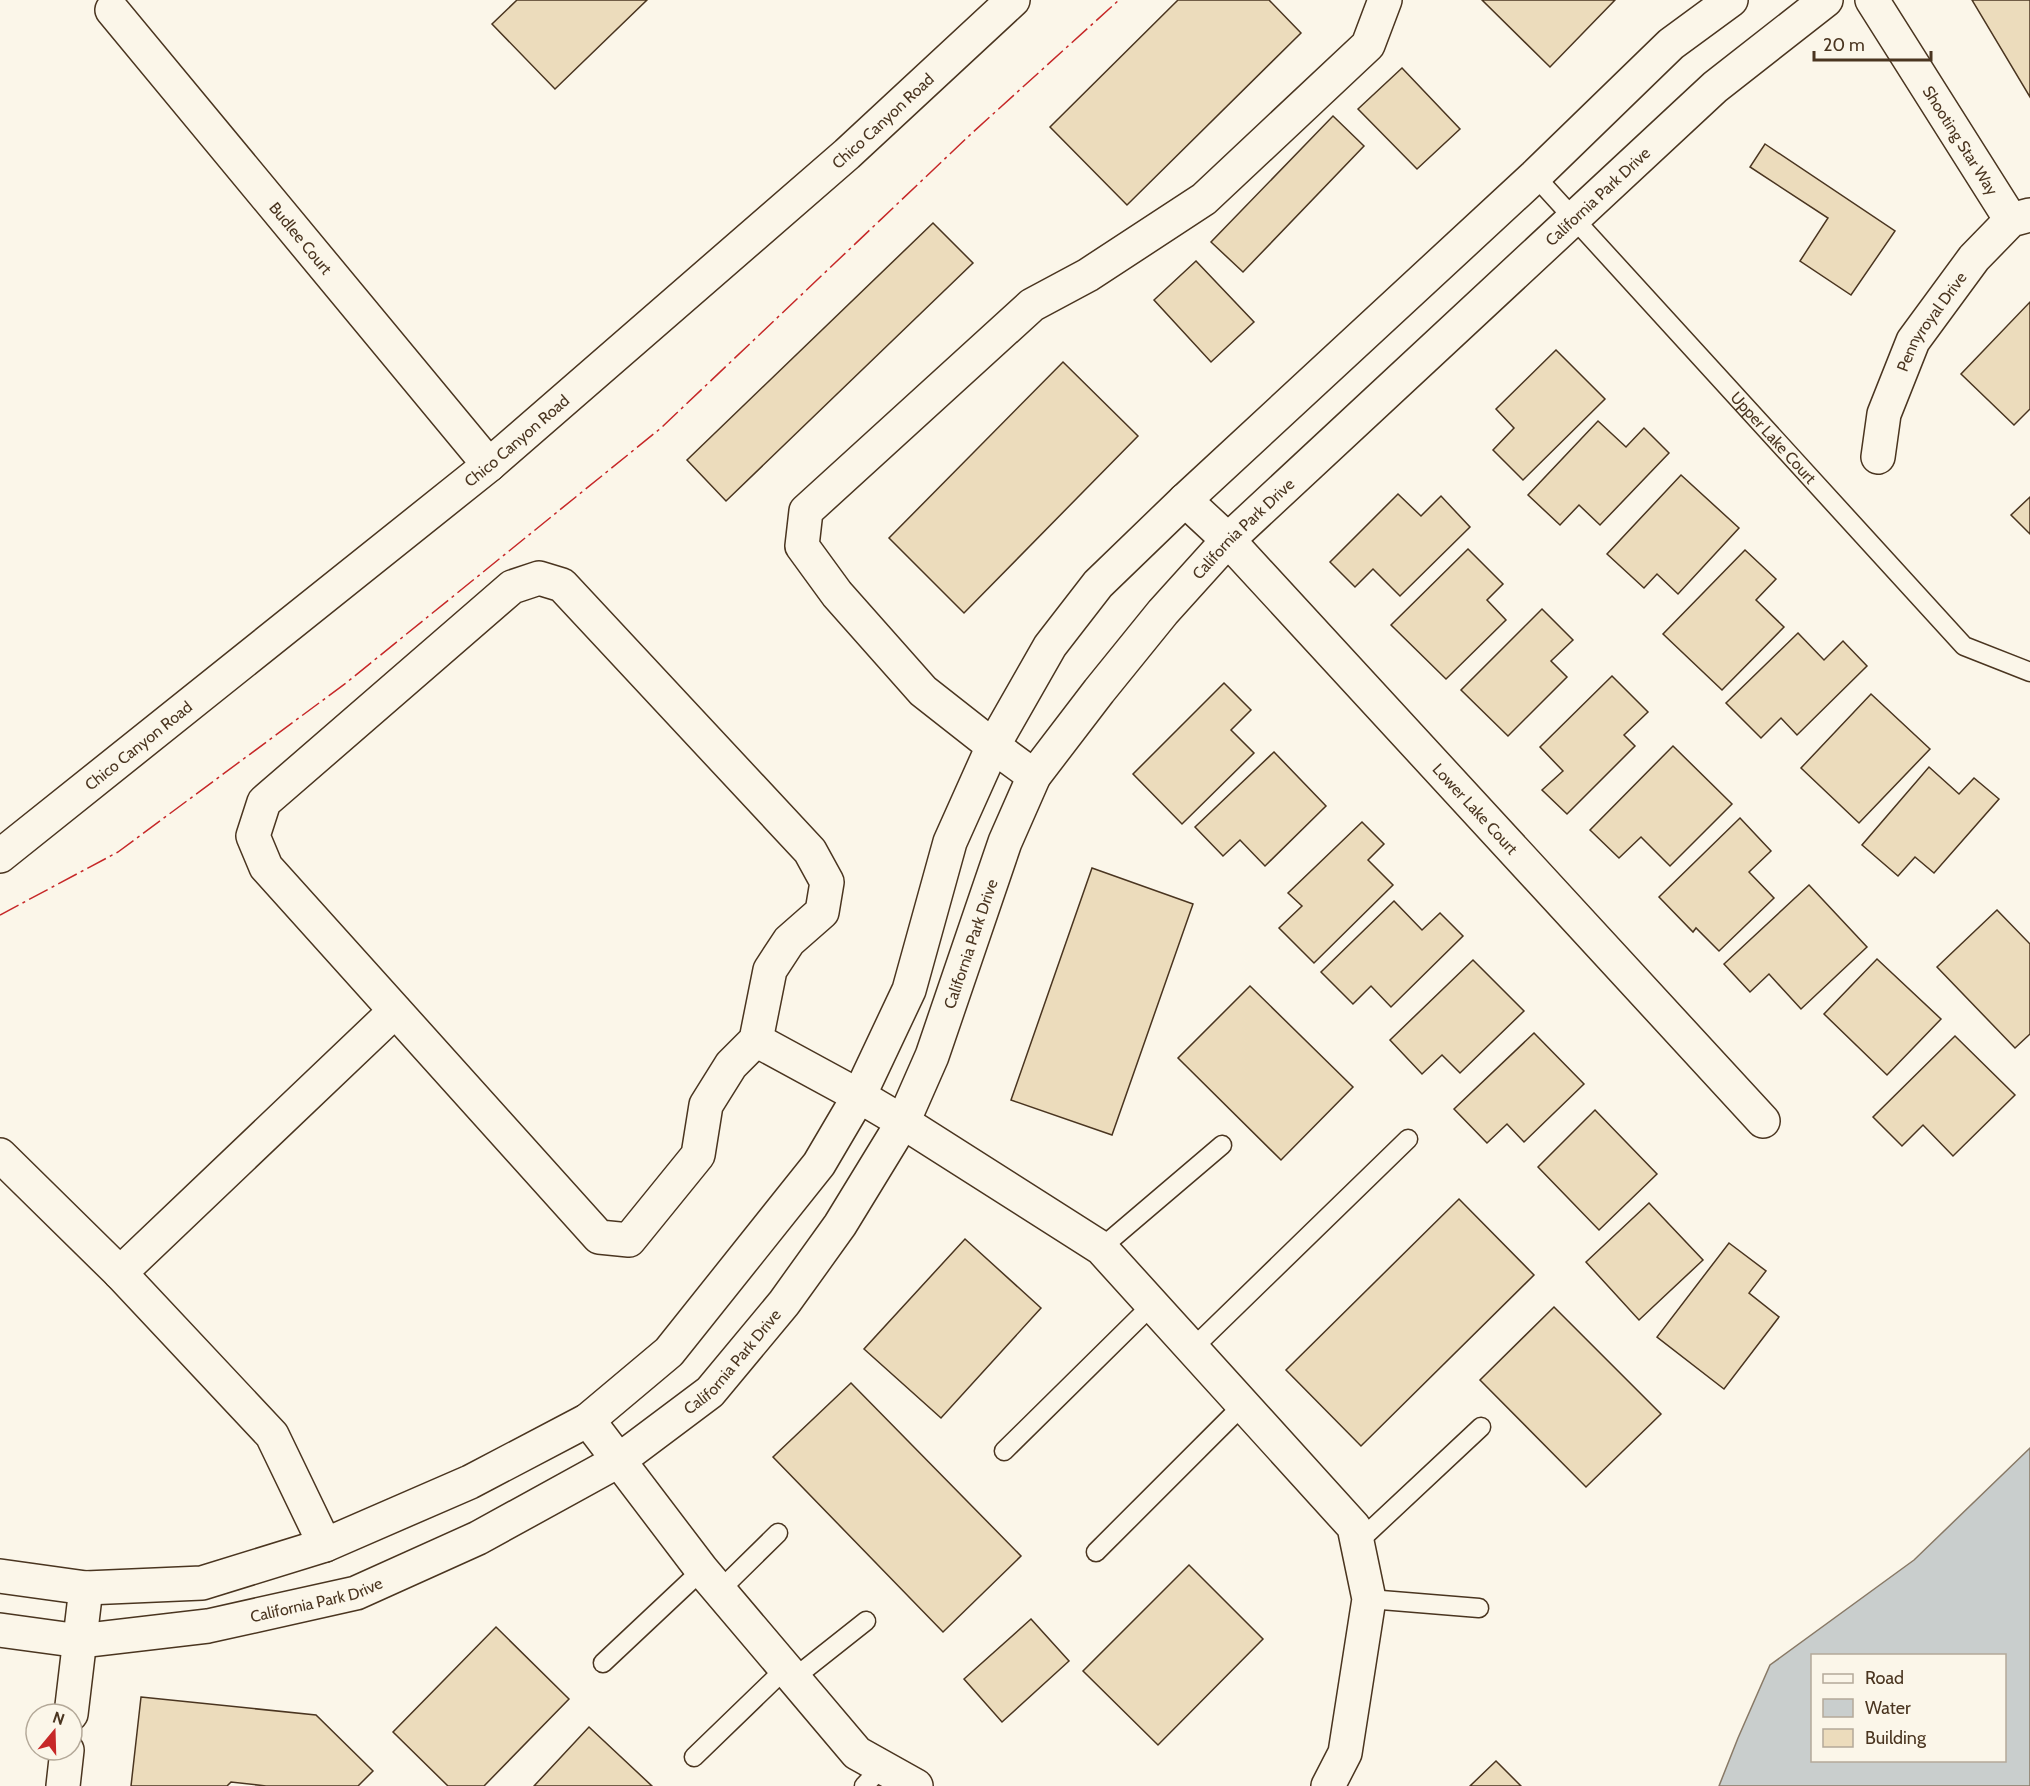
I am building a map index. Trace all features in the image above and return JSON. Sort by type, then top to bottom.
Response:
[{"type":"street","name":"Chico Canyon Road","points":[[0,856],[489,465],[847,154],[1013,0]]},
{"type":"street","points":[[1034,776],[923,691],[837,594],[802,546],[806,511],[1032,305],[1088,275],[1204,199],[1368,45],[1385,0]]},
{"type":"street","points":[[0,1576],[86,1588],[202,1583],[325,1545],[470,1482],[588,1420],[669,1352],[819,1164],[859,1096],[909,990],[950,842],[993,746],[1050,646],[1098,584],[1185,500],[1535,176],[1671,44],[1731,0]]},
{"type":"street","name":"California Park Drive","points":[[0,1630],[80,1641],[208,1626],[356,1593],[478,1538],[618,1461],[710,1392],[784,1304],[840,1226],[903,1122],[932,1056],[1005,842],[1034,776],[1099,691],[1156,621],[1228,540],[1715,87],[1826,0]]},
{"type":"street","name":"Shooting Star Way","points":[[1872,0],[2020,217]]},
{"type":"street","name":"Budlee Court","points":[[112,10],[489,465]]},
{"type":"street","name":"Pennyroyal Drive","points":[[1878,457],[1884,414],[1913,341],[1974,258],[2020,217]]},
{"type":"street","name":"Lower Lake Court","points":[[1185,500],[1228,540],[1763,1120]]},
{"type":"street","points":[[539,578],[562,585],[810,851],[827,882],[822,912],[789,941],[770,970],[756,1040],[731,1065],[706,1105],[698,1155],[629,1240],[599,1238],[266,867],[253,836],[264,801],[512,587],[539,578]]},
{"type":"street","points":[[120,1273],[395,1011]]},
{"type":"street","points":[[756,1040],[903,1122],[1101,1248],[1354,1527],[1369,1599],[1345,1753],[1328,1786]]},
{"type":"street","points":[[0,1155],[120,1273],[272,1435],[325,1545]]},
{"type":"street","points":[[588,1420],[710,1580],[857,1753],[873,1777],[916,1786]]},
{"type":"street","points":[[72,1702],[86,1588]]},
{"type":"street","points":[[63,1786],[66,1762]]},
{"type":"lane","name":"Upper Lake Court","points":[[1535,176],[1964,646],[2030,672]]},
{"type":"lane","points":[[1192,1349],[1408,1139]]},
{"type":"lane","points":[[1101,1248],[1222,1145]]},
{"type":"lane","points":[[1004,1451],[1152,1305]]},
{"type":"lane","points":[[1096,1552],[1243,1405]]},
{"type":"lane","points":[[1357,1543],[1481,1427]]},
{"type":"lane","points":[[603,1663],[710,1580],[778,1533]]},
{"type":"lane","points":[[1369,1599],[1479,1608]]},
{"type":"lane","points":[[694,1757],[789,1673],[866,1621]]},
{"type":"water","points":[[2030,1448],[2030,1786],[1719,1786],[1770,1665],[1914,1560]]},
{"type":"building","points":[[517,0],[647,0],[555,89],[492,24]]},
{"type":"building","points":[[1178,0],[1269,0],[1301,33],[1127,205],[1050,127]]},
{"type":"building","points":[[1482,0],[1615,0],[1550,67]]},
{"type":"building","points":[[1972,0],[2030,0],[2030,97]]},
{"type":"building","points":[[1402,68],[1460,129],[1417,169],[1358,109]]},
{"type":"building","points":[[1333,116],[1364,146],[1243,272],[1211,242]]},
{"type":"building","points":[[1765,144],[1895,231],[1851,295],[1800,261],[1828,218],[1750,167]]},
{"type":"building","points":[[933,223],[973,263],[726,501],[687,460]]},
{"type":"building","points":[[1196,261],[1254,322],[1211,362],[1154,300]]},
{"type":"building","points":[[2030,302],[2030,409],[2014,425],[1961,374]]},
{"type":"building","points":[[1556,350],[1605,399],[1523,480],[1493,450],[1514,428],[1496,409]]},
{"type":"building","points":[[1063,362],[1138,436],[964,613],[889,538]]},
{"type":"building","points":[[1598,421],[1626,447],[1644,428],[1669,453],[1600,525],[1579,505],[1560,525],[1528,495]]},
{"type":"building","points":[[1681,475],[1739,528],[1678,594],[1657,574],[1644,588],[1607,554]]},
{"type":"building","points":[[1398,494],[1421,516],[1441,496],[1470,527],[1400,596],[1373,569],[1355,587],[1330,562]]},
{"type":"building","points":[[2030,497],[2030,534],[2011,515]]},
{"type":"building","points":[[1468,549],[1503,584],[1487,600],[1506,620],[1446,679],[1391,625]]},
{"type":"building","points":[[1745,550],[1776,579],[1756,600],[1784,627],[1722,690],[1663,634]]},
{"type":"building","points":[[1542,609],[1573,640],[1551,661],[1567,677],[1508,736],[1461,690]]},
{"type":"building","points":[[1798,633],[1824,660],[1843,641],[1867,666],[1797,735],[1781,718],[1761,738],[1726,703]]},
{"type":"building","points":[[1612,676],[1648,712],[1624,735],[1635,746],[1567,814],[1542,790],[1563,771],[1540,747]]},
{"type":"building","points":[[1224,683],[1251,710],[1231,730],[1254,753],[1182,824],[1133,774]]},
{"type":"building","points":[[1871,694],[1930,749],[1859,823],[1801,768]]},
{"type":"building","points":[[1673,746],[1732,804],[1670,866],[1641,837],[1619,858],[1590,830]]},
{"type":"building","points":[[1274,752],[1326,806],[1265,866],[1240,840],[1223,856],[1195,827]]},
{"type":"building","points":[[1929,767],[1959,794],[1974,778],[1999,799],[1934,873],[1915,857],[1898,876],[1862,845]]},
{"type":"building","points":[[1740,818],[1771,851],[1749,872],[1774,898],[1719,951],[1696,928],[1693,932],[1659,897]]},
{"type":"building","points":[[1362,822],[1384,844],[1368,860],[1393,885],[1314,963],[1279,928],[1302,906],[1288,893]]},
{"type":"building","points":[[1092,868],[1193,904],[1112,1135],[1011,1100]]},
{"type":"building","points":[[1809,885],[1867,947],[1801,1009],[1769,974],[1750,992],[1724,964]]},
{"type":"building","points":[[1394,901],[1422,930],[1440,913],[1463,936],[1391,1007],[1371,986],[1353,1004],[1321,972]]},
{"type":"building","points":[[1997,910],[2030,944],[2030,1034],[2015,1048],[1937,967]]},
{"type":"building","points":[[1877,959],[1941,1019],[1887,1075],[1824,1014]]},
{"type":"building","points":[[1473,960],[1524,1011],[1460,1073],[1442,1055],[1422,1074],[1390,1040]]},
{"type":"building","points":[[1250,986],[1353,1087],[1281,1160],[1178,1058]]},
{"type":"building","points":[[1534,1033],[1584,1084],[1524,1142],[1507,1124],[1487,1143],[1454,1109]]},
{"type":"building","points":[[1955,1036],[2015,1095],[1953,1156],[1923,1125],[1902,1146],[1873,1117]]},
{"type":"building","points":[[1595,1110],[1657,1174],[1599,1230],[1538,1167]]},
{"type":"building","points":[[1459,1199],[1534,1275],[1361,1446],[1286,1370]]},
{"type":"building","points":[[1649,1203],[1703,1260],[1639,1320],[1586,1262]]},
{"type":"building","points":[[965,1239],[1041,1308],[941,1418],[864,1349]]},
{"type":"building","points":[[1729,1243],[1766,1271],[1749,1293],[1779,1317],[1724,1389],[1657,1337]]},
{"type":"building","points":[[1554,1307],[1661,1414],[1586,1487],[1480,1380]]},
{"type":"building","points":[[851,1383],[1021,1556],[943,1632],[773,1457]]},
{"type":"building","points":[[1189,1565],[1263,1639],[1158,1745],[1083,1671]]},
{"type":"building","points":[[1031,1619],[1069,1661],[1002,1722],[964,1679]]},
{"type":"building","points":[[496,1627],[569,1699],[484,1786],[448,1786],[393,1732]]},
{"type":"building","points":[[141,1697],[316,1715],[373,1771],[358,1786],[266,1786],[231,1782],[227,1786],[131,1786]]},
{"type":"building","points":[[589,1727],[652,1786],[534,1786]]},
{"type":"building","points":[[1496,1761],[1521,1786],[1470,1786]]},
{"type":"power","points":[[0,915],[118,852],[346,683],[661,428],[972,133],[1119,0]]}]
